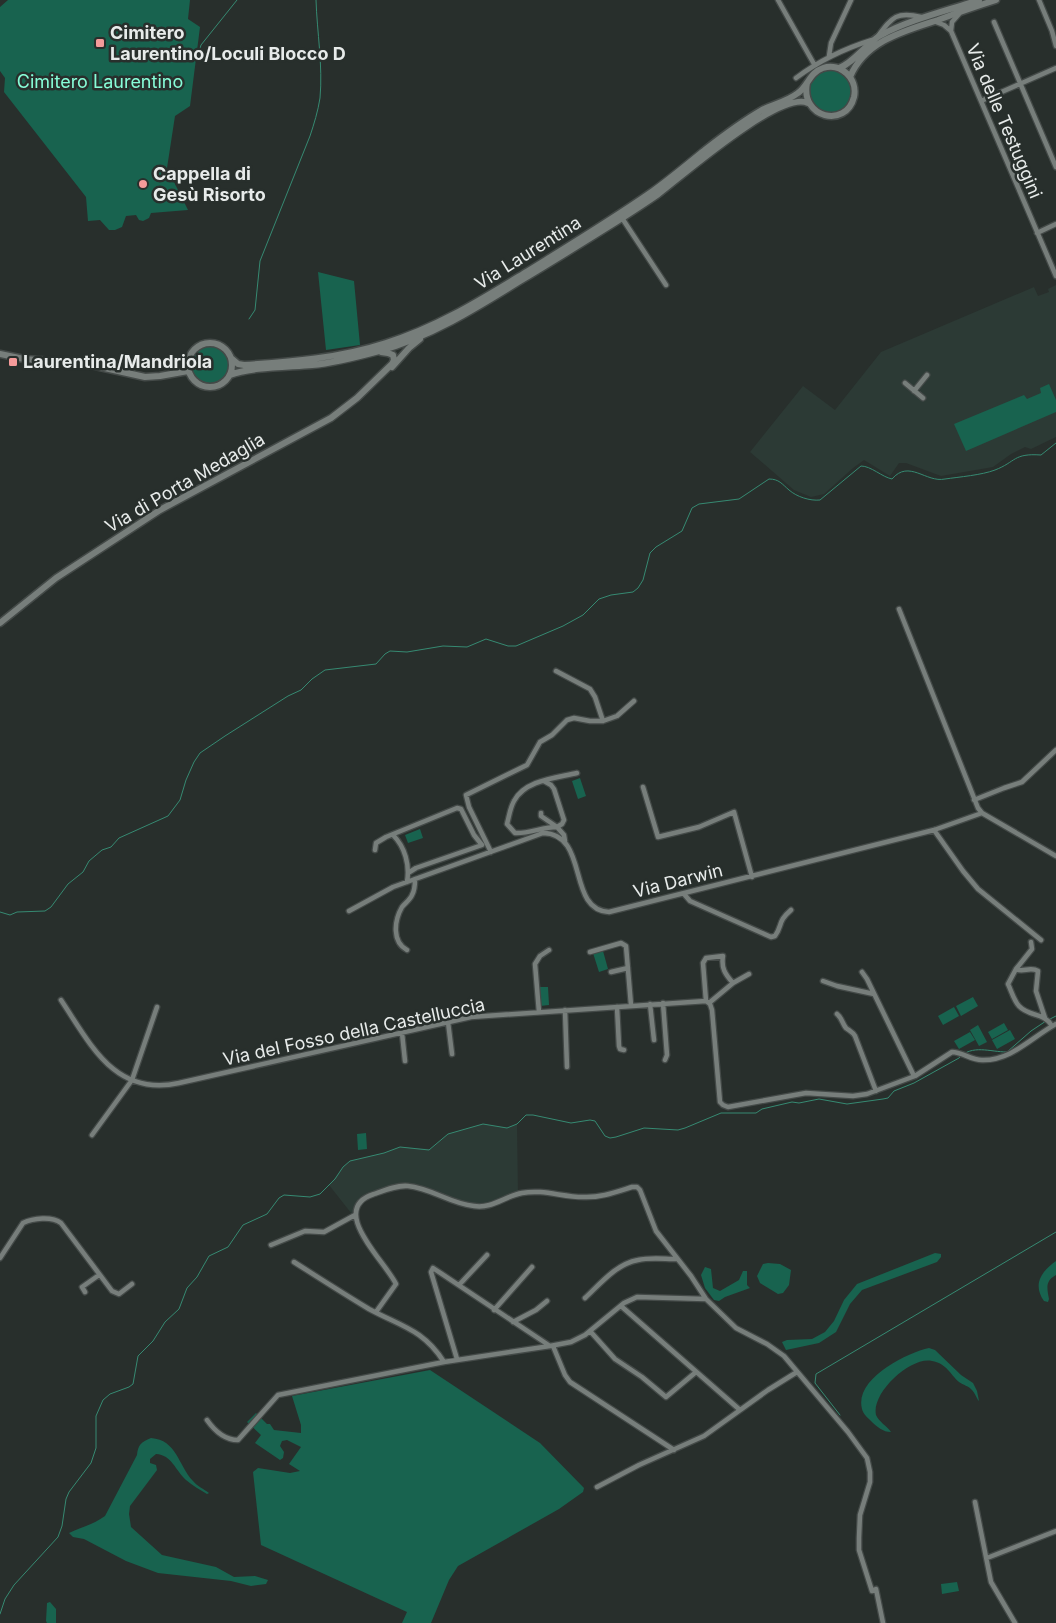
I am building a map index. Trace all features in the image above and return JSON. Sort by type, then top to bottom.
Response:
[{"type":"main road","name":"Via Laurentina","points":[[231,358],[238,364],[244,365],[336,355],[380,345],[438,323],[481,299],[637,202],[732,129],[759,112],[798,94],[810,76],[823,67],[839,68],[848,64],[876,38],[898,27],[979,0]]},
{"type":"main road","points":[[850,77],[861,60],[879,44],[901,32],[996,0]]},
{"type":"main road","points":[[807,83],[806,97],[808,103],[818,113],[830,116],[843,112],[852,103],[855,90],[850,77],[839,68]]},
{"type":"main road","name":"Via Laurentina","points":[[230,375],[243,370],[316,365],[369,354],[388,349],[426,334],[479,307],[622,218],[657,194],[743,128],[793,102],[802,101],[808,103]]},
{"type":"main road","name":"Via di Porta Medaglia","points":[[0,623],[56,578],[160,510],[331,418],[347,407],[426,334]]},
{"type":"main road","points":[[202,343],[216,343],[223,346],[231,358],[230,375],[222,384],[211,387],[199,385],[188,371],[188,358],[192,351],[202,343]]},
{"type":"main road","points":[[369,354],[388,352],[393,355],[392,364],[385,372]]},
{"type":"main road","points":[[0,354],[24,359],[82,363],[145,377],[188,371]]},
{"type":"street","points":[[778,0],[814,64]]},
{"type":"street","points":[[781,6],[784,0]]},
{"type":"street","points":[[829,56],[832,44],[851,0]]},
{"type":"street","points":[[1039,0],[1056,46]]},
{"type":"street","points":[[932,22],[942,24],[951,31],[954,20],[962,11]]},
{"type":"street","points":[[796,78],[814,64],[845,48],[876,38],[895,16],[905,14],[925,18]]},
{"type":"street","points":[[994,22],[1056,167]]},
{"type":"street","name":"Via delle Testuggini","points":[[951,31],[1056,276]]},
{"type":"street","points":[[845,48],[854,49],[857,55]]},
{"type":"street","points":[[981,101],[1056,68]]},
{"type":"street","points":[[622,218],[666,285]]},
{"type":"street","points":[[1037,232],[1056,224]]},
{"type":"street","points":[[914,391],[927,375]]},
{"type":"street","points":[[905,383],[923,398]]},
{"type":"street","points":[[898,609],[974,800],[982,814],[1056,856]]},
{"type":"street","points":[[556,670],[590,689],[603,721]]},
{"type":"street","points":[[491,852],[469,807],[466,795],[527,766],[540,742],[552,735],[567,720],[574,718],[596,722],[603,721],[617,716],[634,701]]},
{"type":"street","points":[[596,722],[599,714]]},
{"type":"street","points":[[974,800],[1022,782],[1056,750]]},
{"type":"street","points":[[544,781],[554,788],[564,818],[562,824],[557,827],[514,833],[507,824],[512,803],[518,795],[531,785],[544,781],[577,773]]},
{"type":"street","points":[[643,787],[658,837],[698,827],[734,812],[752,877]]},
{"type":"street","points":[[375,850],[378,842],[392,835],[460,808],[474,835],[482,845],[416,868],[408,873]]},
{"type":"street","name":"Via Darwin","points":[[541,813],[541,816],[557,827],[564,835],[586,895],[592,904],[600,910],[608,912],[934,830],[982,814]]},
{"type":"street","points":[[934,830],[978,890],[1041,940]]},
{"type":"street","points":[[349,911],[385,890],[543,833],[554,835],[565,841]]},
{"type":"street","points":[[392,835],[400,842],[406,856],[407,882]]},
{"type":"street","points":[[407,950],[398,944],[396,938],[397,920],[402,907],[412,896],[415,879]]},
{"type":"street","points":[[684,894],[690,901],[771,937],[777,934],[780,920],[790,910]]},
{"type":"street","points":[[733,983],[723,971],[723,956],[706,958],[703,963],[708,1002],[712,1010],[720,1101],[725,1107],[754,1104],[806,1093],[853,1096],[876,1091],[914,1076],[948,1054],[957,1053],[983,1060],[1002,1058],[1054,1025],[1047,1019],[1028,1012],[1017,1004],[1008,984],[1016,968],[1030,953],[1032,949],[1031,942]]},
{"type":"street","points":[[590,952],[623,944],[626,946],[631,1006]]},
{"type":"street","points":[[539,1012],[535,964],[540,956],[548,950]]},
{"type":"street","points":[[611,972],[628,968]]},
{"type":"street","points":[[1016,968],[1020,970],[1032,968],[1038,971],[1036,991],[1047,1019]]},
{"type":"street","points":[[862,972],[914,1076]]},
{"type":"street","points":[[708,1002],[733,983],[749,974]]},
{"type":"street","points":[[823,981],[874,994]]},
{"type":"street","name":"Via del Fosso della Castelluccia","points":[[61,1000],[102,1060],[112,1070],[132,1080],[156,1086],[174,1084],[471,1017],[663,1003],[708,1002]]},
{"type":"street","points":[[663,1003],[667,1055],[665,1060]]},
{"type":"street","points":[[650,1004],[654,1040]]},
{"type":"street","points":[[617,1006],[619,1046],[624,1050]]},
{"type":"street","points":[[92,1135],[132,1080],[157,1007]]},
{"type":"street","points":[[565,1010],[567,1067]]},
{"type":"street","points":[[837,1014],[842,1019],[846,1028],[855,1036],[876,1091]]},
{"type":"street","points":[[448,1022],[452,1054]]},
{"type":"street","points":[[402,1033],[405,1061]]},
{"type":"street","points":[[376,1312],[395,1288],[396,1284],[364,1237],[355,1215],[357,1205],[364,1198],[405,1185],[467,1205],[481,1207],[489,1206],[508,1197],[525,1192],[548,1192],[588,1197],[602,1196],[635,1187],[640,1190],[656,1231],[691,1276],[706,1299],[736,1328],[777,1350],[863,1452],[869,1464],[870,1482],[860,1514],[859,1550],[872,1591],[876,1589],[883,1623]]},
{"type":"street","points":[[271,1245],[305,1230],[323,1233],[355,1215]]},
{"type":"street","points":[[0,1258],[2,1250],[23,1223],[42,1219],[54,1219],[61,1223],[98,1275],[116,1294],[119,1294],[132,1284]]},
{"type":"street","points":[[459,1285],[487,1255]]},
{"type":"street","points":[[585,1298],[615,1270],[627,1263],[640,1260],[677,1259]]},
{"type":"street","points":[[294,1262],[376,1312],[416,1332],[435,1350],[444,1362]]},
{"type":"street","points":[[494,1310],[532,1267]]},
{"type":"street","points":[[457,1359],[430,1272],[435,1268],[494,1310],[551,1346],[570,1382],[674,1450]]},
{"type":"street","points":[[85,1292],[82,1287],[98,1275]]},
{"type":"street","points":[[207,1420],[223,1436],[232,1440],[238,1440],[278,1395],[457,1359],[551,1346],[575,1340],[590,1331],[621,1306],[640,1296],[706,1299]]},
{"type":"street","points":[[513,1322],[536,1310],[547,1301]]},
{"type":"street","points":[[621,1306],[740,1410]]},
{"type":"street","points":[[590,1331],[613,1357],[642,1377],[666,1397],[696,1372]]},
{"type":"street","points":[[597,1487],[704,1436],[797,1372]]},
{"type":"street","points":[[975,1502],[992,1586],[1015,1623]]},
{"type":"street","points":[[987,1558],[1056,1531]]},
{"type":"shaded area","points":[[1056,285],[1056,437],[1031,449],[1025,447],[993,467],[941,476],[906,463],[899,463],[890,476],[864,460],[824,494],[811,497],[794,490],[750,452],[803,386],[835,410],[881,352],[1034,287],[1038,296],[1049,292],[1048,289]]},
{"type":"shaded area","points":[[483,1124],[507,1128],[517,1124],[518,1194],[491,1205],[467,1205],[408,1186],[364,1198],[355,1218],[329,1185],[350,1161],[400,1147],[431,1149],[448,1134]]},
{"type":"green space","name":"Cimitero Laurentino","points":[[8,0],[190,0],[188,19],[200,27],[190,106],[175,116],[167,168],[188,210],[151,213],[149,218],[143,221],[139,220],[136,215],[126,216],[122,227],[115,230],[109,230],[100,220],[88,221],[86,197],[4,92],[5,78],[0,71],[0,7]]},
{"type":"green space","points":[[831,69],[843,73],[849,79],[853,91],[849,103],[843,109],[831,113],[819,109],[813,103],[809,91],[813,79],[819,73]]},
{"type":"green space","points":[[318,272],[354,281],[360,345],[326,350]]},
{"type":"green space","points":[[210,345],[224,350],[229,364],[224,378],[210,383],[196,378],[191,364],[196,350]]},
{"type":"green space","points":[[1049,384],[1056,400],[1056,412],[966,451],[954,424],[1024,395],[1027,399],[1041,393],[1040,388]]},
{"type":"green space","points":[[580,778],[586,796],[578,799],[572,781]]},
{"type":"green space","points":[[420,829],[423,838],[408,843],[405,835]]},
{"type":"green space","points":[[603,951],[608,969],[599,972],[593,953]]},
{"type":"green space","points":[[539,987],[548,987],[549,1005],[540,1006]]},
{"type":"green space","points":[[973,997],[978,1006],[961,1016],[956,1006]]},
{"type":"green space","points":[[954,1007],[959,1016],[943,1025],[938,1016]]},
{"type":"green space","points":[[1004,1023],[1008,1030],[992,1039],[988,1032]]},
{"type":"green space","points":[[978,1025],[987,1042],[979,1046],[970,1030]]},
{"type":"green space","points":[[1010,1030],[1015,1039],[997,1049],[992,1040]]},
{"type":"green space","points":[[970,1032],[975,1040],[959,1049],[954,1041]]},
{"type":"green space","points":[[366,1133],[367,1149],[358,1150],[357,1134]]},
{"type":"green space","points":[[935,1253],[941,1254],[937,1262],[862,1290],[850,1304],[836,1332],[819,1343],[786,1350],[782,1342],[812,1339],[825,1332],[834,1321],[844,1300],[857,1284]]},
{"type":"green space","points":[[1056,1261],[1056,1275],[1048,1282],[1048,1302],[1044,1301],[1040,1295],[1040,1278]]},
{"type":"green space","points":[[763,1264],[780,1264],[791,1270],[789,1285],[783,1293],[778,1294],[760,1283],[757,1276]]},
{"type":"green space","points":[[705,1267],[711,1269],[713,1288],[720,1291],[739,1280],[743,1271],[747,1271],[747,1285],[750,1288],[719,1301],[714,1300],[705,1288],[701,1275]]},
{"type":"green space","points":[[929,1348],[935,1350],[961,1375],[973,1383],[979,1401],[971,1389],[959,1382],[944,1366],[937,1362],[923,1361],[904,1370],[886,1387],[876,1406],[876,1415],[891,1432],[880,1429],[864,1414],[862,1409],[862,1398],[866,1388],[884,1369],[908,1355]]},
{"type":"green space","points":[[430,1370],[540,1443],[584,1488],[583,1492],[559,1509],[458,1566],[449,1580],[431,1623],[402,1623],[407,1612],[261,1545],[253,1472],[258,1468],[290,1473],[300,1471],[289,1464],[301,1447],[287,1440],[282,1441],[280,1446],[284,1452],[283,1458],[280,1460],[255,1443],[261,1435],[247,1422],[256,1413],[267,1424],[270,1424],[274,1430],[301,1433],[301,1425],[292,1396]]},
{"type":"green space","points":[[151,1438],[160,1440],[172,1448],[188,1475],[209,1493],[207,1494],[186,1480],[166,1457],[156,1454],[150,1459],[150,1463],[156,1465],[157,1470],[130,1506],[131,1527],[162,1555],[216,1567],[234,1577],[255,1576],[268,1580],[266,1584],[251,1586],[231,1581],[158,1573],[126,1561],[84,1539],[73,1537],[69,1533],[105,1516],[137,1455],[139,1446],[142,1442]]},
{"type":"green space","points":[[957,1582],[959,1591],[942,1594],[941,1584]]},
{"type":"green space","points":[[50,1602],[56,1609],[56,1623],[47,1623],[46,1621],[47,1603]]},
{"type":"waterway","points":[[197,59],[201,45],[237,0]]},
{"type":"waterway","points":[[249,319],[255,310],[260,261],[310,136],[318,108],[321,74],[316,0]]},
{"type":"waterway","points":[[0,912],[10,915],[17,912],[45,911],[51,907],[68,884],[83,872],[89,861],[102,850],[111,847],[119,838],[168,816],[180,800],[186,780],[200,753],[288,696],[301,690],[325,670],[376,664],[390,651],[407,652],[443,646],[467,647],[486,639],[508,646],[516,646],[563,626],[583,615],[599,599],[633,592],[638,588],[643,580],[650,553],[656,547],[682,531],[692,508],[699,504],[739,499],[769,479],[778,481],[800,497],[820,500],[861,466],[865,466],[892,479],[898,473],[905,471],[911,471],[931,478],[945,479],[990,472],[1025,455],[1041,455],[1056,443]]},
{"type":"waterway","points":[[1050,1019],[1056,1016]]},
{"type":"waterway","points":[[0,1614],[5,1599],[14,1585],[58,1537],[62,1526],[66,1499],[69,1492],[91,1463],[96,1448],[96,1416],[103,1400],[110,1394],[133,1384],[138,1356],[153,1341],[165,1322],[179,1309],[187,1288],[197,1277],[209,1256],[228,1247],[243,1225],[267,1214],[279,1198],[284,1195],[310,1197],[320,1194],[350,1161],[400,1147],[429,1150],[448,1134],[483,1124],[507,1128],[517,1124],[526,1115],[571,1123],[595,1121],[605,1136],[610,1138],[644,1128],[678,1130],[721,1113],[756,1113],[762,1109],[792,1102],[799,1103],[819,1099],[847,1104],[888,1098],[894,1091],[914,1083],[970,1051],[1007,1052],[1031,1031],[1046,1021]]},
{"type":"waterway","points":[[840,1415],[815,1383],[816,1374],[1056,1232]]},
{"type":"place","name":"Cimitero Laurentino/Loculi Blocco D","points":[[100,43]]},
{"type":"place","name":"Cappella di Gesù Risorto","points":[[143,184]]},
{"type":"place","name":"Laurentina/Mandriola","points":[[13,362]]}]
